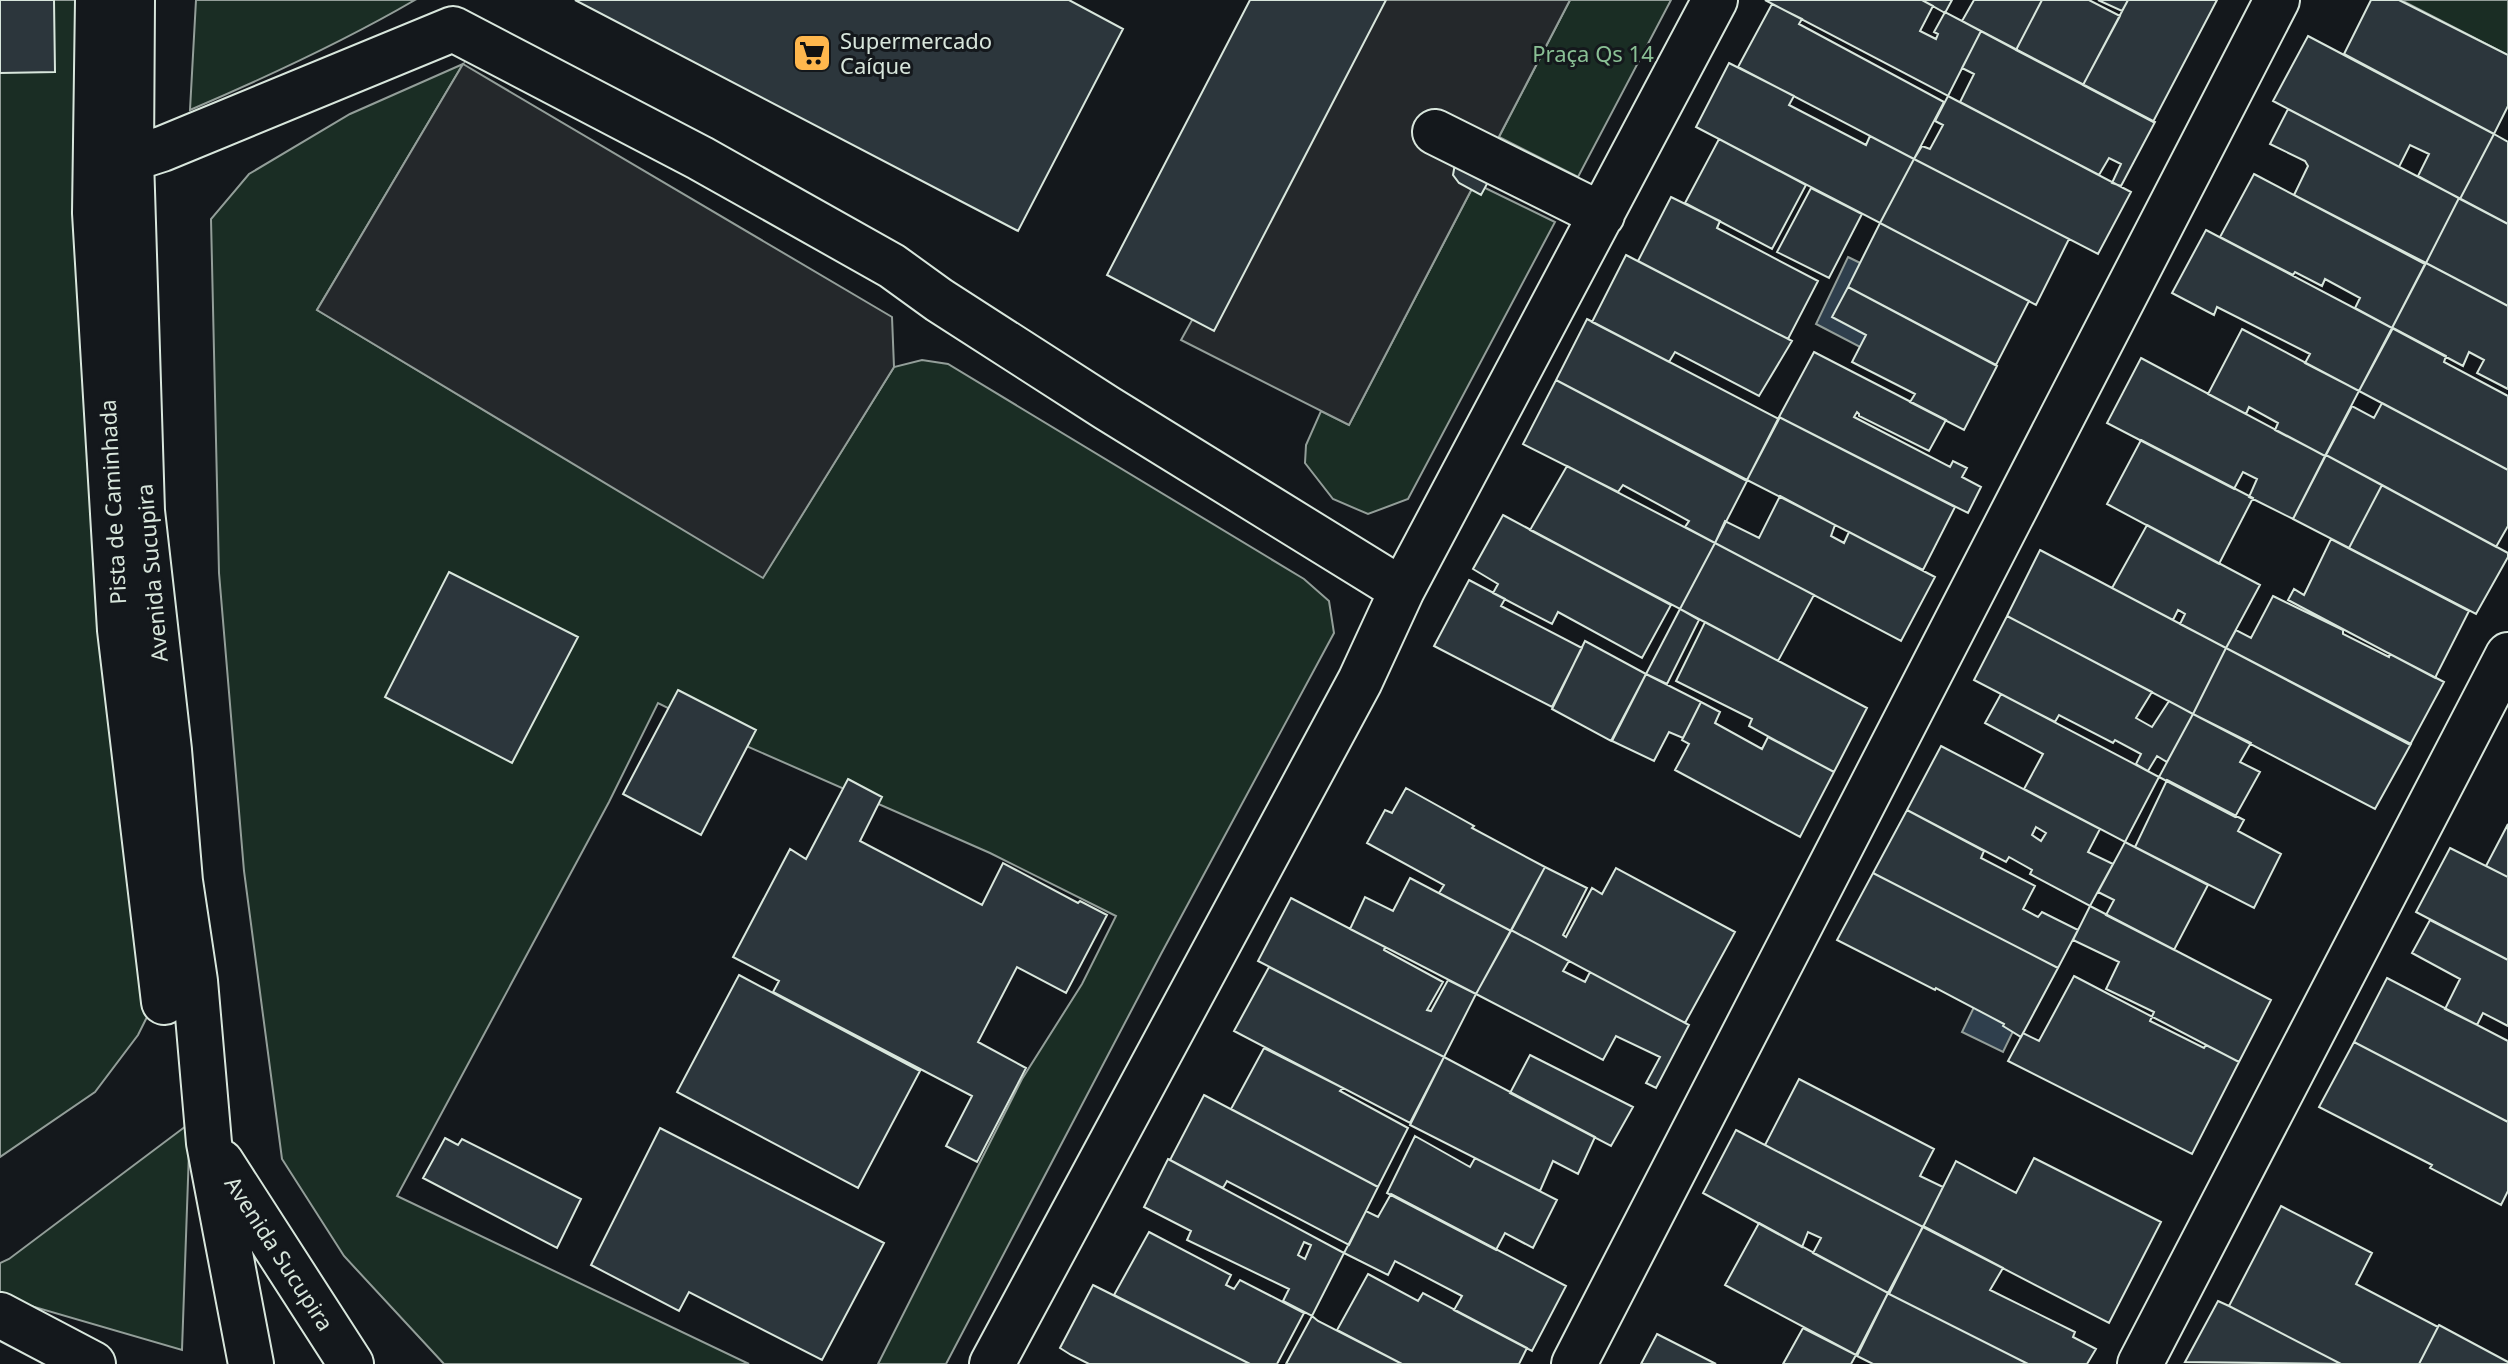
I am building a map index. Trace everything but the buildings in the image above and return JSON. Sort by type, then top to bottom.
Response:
[{"type":"street","name":"Pista de Caminhada","points":[[98,0],[95,213],[120,630],[164,1002]]},
{"type":"street","name":"Avenida Sucupira","points":[[132,0],[131,159],[142,511],[169,750],[180,881],[195,981],[209,1143],[251,1364]]},
{"type":"street","points":[[992,1364],[1360,681],[1402,590],[1715,0]]},
{"type":"street","points":[[1574,1364],[2277,0]]},
{"type":"street","points":[[131,159],[453,29],[700,158],[892,266],[939,300],[1107,408],[1402,590]]},
{"type":"street","points":[[1435,132],[1602,215]]},
{"type":"street","points":[[2140,1364],[2508,655]]},
{"type":"street","name":"Avenida Sucupira","points":[[209,1143],[351,1364]]},
{"type":"street","points":[[0,1315],[93,1364]]},
{"type":"green space","points":[[0,0],[101,0],[162,987],[138,1035],[95,1092],[0,1157]]},
{"type":"green space","points":[[196,0],[415,0],[304,58],[190,110]]},
{"type":"green space","name":"Praça Qs 14","points":[[1570,0],[1671,0],[1578,177],[1499,137]]},
{"type":"green space","points":[[2401,0],[2508,0],[2508,55]]},
{"type":"green space","points":[[463,64],[317,310],[763,577],[894,367],[922,360],[948,364],[1304,579],[1329,601],[1334,633],[946,1364],[878,1364],[1022,1079],[1082,984],[1116,916],[990,853],[735,741],[658,703],[609,802],[397,1196],[749,1364],[444,1364],[344,1256],[282,1159],[244,871],[219,573],[211,219],[249,174],[350,114]]},
{"type":"green space","points":[[1475,183],[1555,222],[1408,499],[1368,514],[1333,499],[1305,463],[1306,445],[1321,411],[1349,425]]},
{"type":"green space","points":[[190,1123],[182,1350],[0,1297],[0,1263]]},
{"type":"shaded area","points":[[1357,0],[1570,0],[1349,425],[1181,340],[1243,228]]},
{"type":"shaded area","points":[[463,64],[892,317],[894,367],[763,578],[317,310]]},
{"type":"water","points":[[1848,257],[1942,303],[1908,372],[1816,324]]},
{"type":"water","points":[[2051,953],[2003,1052],[1962,1032],[1990,974]]},
{"type":"place","name":"Supermercado Caíque","points":[[812,53]]}]
